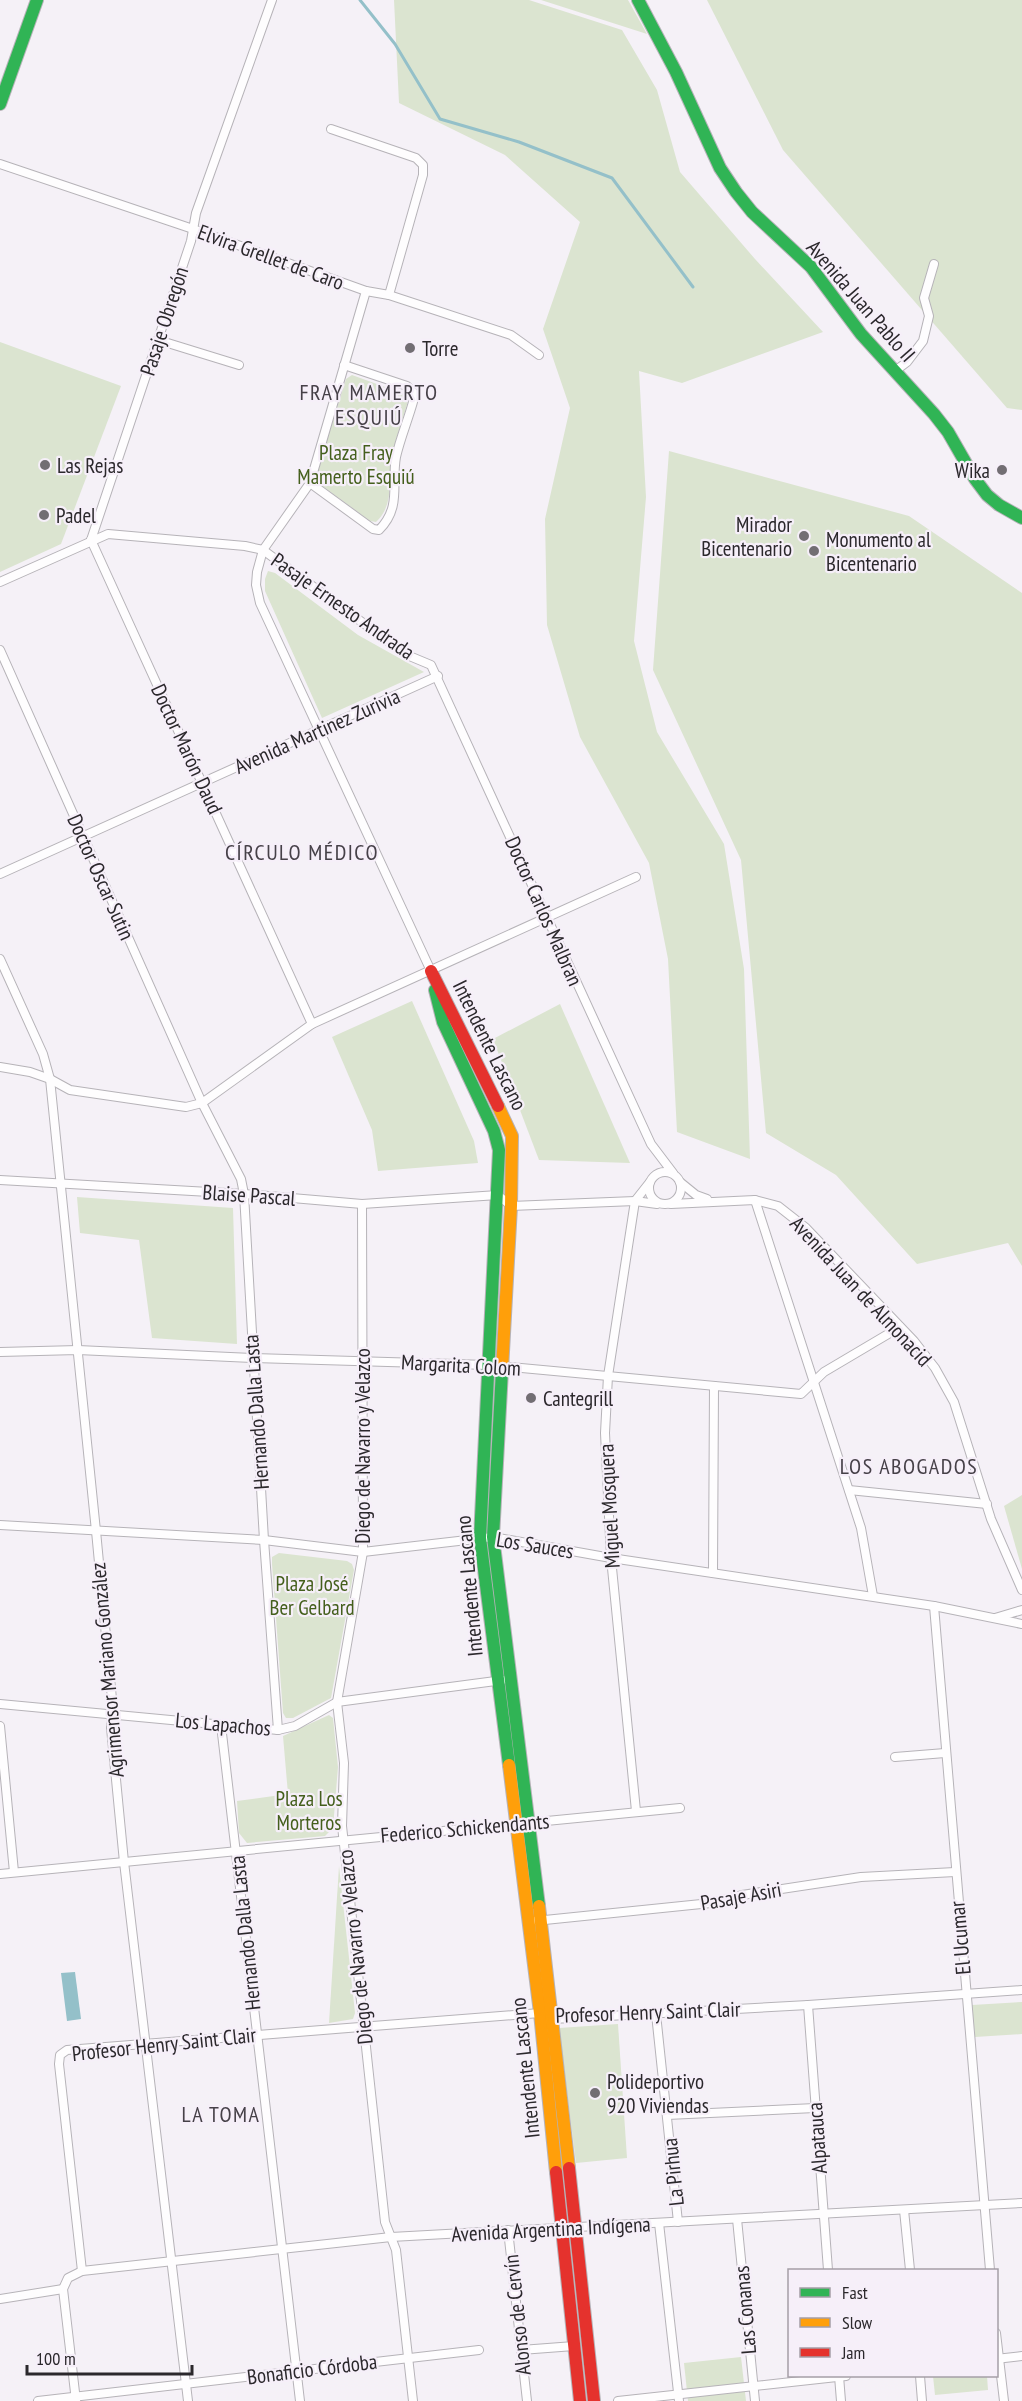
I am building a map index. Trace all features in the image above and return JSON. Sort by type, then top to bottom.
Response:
[{"type":"main road","points":[[0,104],[38,0]]},
{"type":"main road","name":"Avenida Juan Pablo II","points":[[638,0],[676,72],[711,150],[736,192],[752,212],[811,267],[861,334],[948,432],[987,495],[1022,518]]},
{"type":"main road","name":"Intendente Lascano","points":[[431,971],[443,1022],[498,1140],[498,1195],[480,1538],[504,1680],[534,1921],[540,2013],[580,2401]]},
{"type":"main road","name":"Intendente Lascano","points":[[431,971],[512,1136],[511,1206],[493,1537],[504,1680]]},
{"type":"main road","name":"Intendente Lascano","points":[[534,1921],[553,2019],[594,2401]]},
{"type":"street","name":"Pasaje Obregón","points":[[91,540],[158,340],[196,213],[272,0]]},
{"type":"street","points":[[330,129],[416,158],[423,165],[423,175],[389,294]]},
{"type":"street","name":"Elvira Grellet de Caro","points":[[0,164],[193,229],[366,291],[389,294],[512,335],[539,355]]},
{"type":"street","points":[[896,371],[907,362],[923,340],[929,316],[924,298],[934,264]]},
{"type":"street","points":[[366,291],[310,483],[263,550],[256,572],[256,585],[260,603],[431,971]]},
{"type":"street","points":[[158,340],[239,364]]},
{"type":"street","points":[[310,483],[373,530],[379,530],[384,525],[393,505],[396,493],[396,459],[414,393],[408,386],[344,365]]},
{"type":"street","name":"Pasaje Ernesto Andrada","points":[[0,582],[108,534],[214,541],[263,550],[407,655],[431,665],[438,676]]},
{"type":"street","name":"Doctor Marón Daud","points":[[91,540],[312,1024]]},
{"type":"street","name":"Doctor Oscar Sutin","points":[[0,650],[202,1103]]},
{"type":"street","name":"Avenida Martinez Zurivia","points":[[0,874],[438,676]]},
{"type":"street","name":"Doctor Carlos Malbran","points":[[438,676],[651,1144],[673,1173]]},
{"type":"street","points":[[0,1067],[50,1078],[70,1090],[186,1107],[202,1103],[312,1024],[636,877]]},
{"type":"street","name":"Agrimensor Mariano González","points":[[0,959],[43,1054],[50,1078],[112,1699],[111,1714],[124,1862],[188,2401]]},
{"type":"street","name":"Hernando Dalla Lasta","points":[[202,1103],[241,1179],[244,1194],[252,1358],[279,1730]]},
{"type":"street","name":"Doctor Carlos Malbran","points":[[651,1144],[656,1168],[652,1178]]},
{"type":"street","points":[[498,1195],[511,1206],[635,1201],[671,1204],[681,1195],[680,1181],[673,1173],[664,1172],[652,1178],[635,1201]]},
{"type":"street","points":[[652,1178],[649,1194],[657,1204]]},
{"type":"street","name":"Blaise Pascal","points":[[0,1180],[244,1194],[362,1204],[498,1195]]},
{"type":"street","name":"Avenida Juan de Almonacid","points":[[680,1181],[696,1196],[710,1200]]},
{"type":"street","name":"Avenida Juan de Almonacid","points":[[671,1204],[710,1200],[755,1200],[778,1206],[790,1214],[900,1327],[935,1368],[954,1402],[987,1504],[1022,1590]]},
{"type":"street","points":[[755,1200],[861,1528],[873,1596]]},
{"type":"street","name":"Miguel Mosquera","points":[[635,1201],[608,1376],[605,1433],[611,1558],[636,1811]]},
{"type":"street","name":"Diego de Navarro y Velazco","points":[[362,1204],[363,1552],[337,1702],[344,1763],[342,1826],[385,2222],[396,2250],[412,2401]]},
{"type":"street","name":"Margarita Colom","points":[[0,1352],[78,1350],[488,1365],[801,1394],[824,1372],[900,1327]]},
{"type":"street","points":[[713,1573],[714,1386]]},
{"type":"street","points":[[849,1490],[987,1504]]},
{"type":"street","name":"Los Sauces","points":[[0,1525],[264,1540],[363,1552],[493,1537],[611,1558],[934,1606],[1022,1624]]},
{"type":"street","name":"El Ucumar","points":[[934,1606],[990,2269]]},
{"type":"street","name":"Los Sauces","points":[[994,1618],[1022,1610]]},
{"type":"street","name":"Los Lapachos","points":[[0,1704],[279,1730],[295,1726],[337,1702],[504,1680]]},
{"type":"street","name":"Hernando Dalla Lasta","points":[[221,1725],[300,2401]]},
{"type":"street","points":[[0,1726],[14,1872]]},
{"type":"street","points":[[895,1757],[945,1754]]},
{"type":"street","name":"Federico Schickendants","points":[[0,1874],[680,1808]]},
{"type":"street","name":"Pasaje Asiri","points":[[534,1921],[711,1903],[742,1895],[861,1877],[955,1872]]},
{"type":"street","name":"Profesor Henry Saint Clair","points":[[82,2271],[59,2064],[60,2055],[67,2050],[540,2013],[553,2019],[1022,1990]]},
{"type":"street","name":"Alpatauca","points":[[808,2005],[828,2269]]},
{"type":"street","name":"La Pirhua","points":[[656,2014],[678,2222]]},
{"type":"street","points":[[667,2115],[815,2108]]},
{"type":"street","name":"Avenida Argentina Indígena","points":[[82,2271],[391,2237],[1022,2203]]},
{"type":"street","points":[[904,2210],[910,2269]]},
{"type":"street","name":"Las Conanas","points":[[737,2219],[755,2401]]},
{"type":"street","name":"La Pirhua","points":[[659,2223],[678,2398]]},
{"type":"street","name":"Alonso de Cervín","points":[[508,2230],[527,2401]]},
{"type":"street","points":[[75,2399],[63,2289],[68,2278],[82,2271]]},
{"type":"street","points":[[0,2299],[63,2289]]},
{"type":"street","points":[[521,2350],[574,2346]]},
{"type":"street","name":"Bonaficio Córdoba","points":[[38,2401],[75,2399],[296,2370],[479,2350]]},
{"type":"street","points":[[1004,2401],[998,2358],[1022,2356]]},
{"type":"street","points":[[618,2401],[678,2398],[832,2377]]},
{"type":"street","points":[[841,2377],[841,2401]]},
{"type":"street","points":[[920,2377],[922,2401]]},
{"type":"green space","points":[[394,0],[529,0],[622,30],[657,90],[680,172],[755,259],[823,332],[682,383],[639,371],[646,497],[634,641],[657,732],[724,844],[744,969],[750,1159],[677,1132],[668,959],[649,863],[580,737],[547,625],[545,519],[570,408],[543,329],[580,222],[505,155],[399,103]]},
{"type":"green space","points":[[541,0],[628,0],[647,34]]},
{"type":"green space","points":[[707,0],[1022,0],[1022,410],[1007,408],[783,150]]},
{"type":"green space","name":"Las Rejas","points":[[0,342],[121,386],[61,544],[0,572]]},
{"type":"green space","name":"Plaza Fray Mamerto Esquiú","points":[[352,375],[407,395],[408,401],[392,455],[390,491],[386,508],[376,522],[370,521],[321,485],[318,479],[317,472],[346,379]]},
{"type":"green space","points":[[669,451],[909,516],[1022,593],[1022,1266],[1008,1243],[917,1264],[836,1175],[766,1133],[741,860],[653,670]]},
{"type":"green space","points":[[268,571],[275,573],[358,635],[424,672],[322,718],[265,591]]},
{"type":"green space","points":[[412,1001],[474,1141],[478,1163],[378,1171],[372,1130],[332,1037]]},
{"type":"green space","points":[[560,1004],[630,1163],[539,1160],[493,1039]]},
{"type":"green space","points":[[77,1197],[233,1208],[237,1344],[152,1338],[139,1240],[80,1233]]},
{"type":"green space","points":[[1022,1495],[1022,1569],[1004,1506]]},
{"type":"green space","name":"Plaza José Ber Gelbard","points":[[279,1553],[347,1561],[352,1564],[354,1570],[331,1698],[293,1718],[286,1718],[283,1713],[272,1564],[272,1557]]},
{"type":"green space","name":"Plaza Los Morteros","points":[[329,1715],[333,1718],[338,1767],[333,1828],[325,1836],[247,1843],[239,1833],[237,1801],[288,1794],[283,1736]]},
{"type":"green space","points":[[339,1866],[355,2013],[353,2019],[329,2023]]},
{"type":"green space","points":[[1022,2002],[1022,2034],[975,2037],[972,2005]]},
{"type":"green space","name":"Polideportivo 920 Viviendas","points":[[618,2024],[627,2158],[576,2163],[559,2028]]},
{"type":"green space","points":[[741,2357],[746,2401],[688,2401],[684,2363]]},
{"type":"green space","points":[[933,2377],[987,2377],[988,2390],[935,2395]]},
{"type":"water","points":[[75,1972],[81,2019],[67,2021],[61,1973]]},
{"type":"waterway","points":[[360,0],[395,44],[440,119],[519,142],[612,178],[693,287]]},
{"type":"traffic: fast","points":[[0,104],[37,0]]},
{"type":"traffic: fast","points":[[638,0],[676,72],[720,168],[736,192],[752,212],[811,267],[861,334],[934,414],[948,432],[987,495],[1022,518]]},
{"type":"traffic: fast","points":[[435,990],[443,1022],[494,1131],[499,1150],[480,1538],[509,1765]]},
{"type":"traffic: fast","points":[[502,1370],[493,1537],[539,1906]]},
{"type":"traffic: slow","points":[[498,1106],[512,1136],[511,1206],[502,1370]]},
{"type":"traffic: slow","points":[[509,1765],[540,2013],[556,2172]]},
{"type":"traffic: slow","points":[[539,1906],[569,2168]]},
{"type":"traffic: jam","points":[[431,971],[498,1106]]},
{"type":"traffic: jam","points":[[569,2168],[594,2401]]},
{"type":"traffic: jam","points":[[556,2172],[580,2401]]},
{"type":"place","name":"Torre","points":[[410,348]]},
{"type":"place","name":"Las Rejas","points":[[45,465]]},
{"type":"place","name":"Wika","points":[[1002,470]]},
{"type":"place","name":"Padel","points":[[44,515]]},
{"type":"place","name":"Mirador Bicentenario","points":[[804,536]]},
{"type":"place","name":"Monumento al Bicentenario","points":[[814,551]]},
{"type":"place","name":"Cantegrill","points":[[531,1398]]},
{"type":"place","name":"Polideportivo 920 Viviendas","points":[[595,2093]]},
{"type":"district","name":"FRAY MAMERTO ESQUIÚ","points":[[369,404]]},
{"type":"district","name":"CÍRCULO MÉDICO","points":[[302,852]]},
{"type":"district","name":"LOS ABOGADOS","points":[[909,1466]]},
{"type":"district","name":"LA TOMA","points":[[221,2114]]}]
